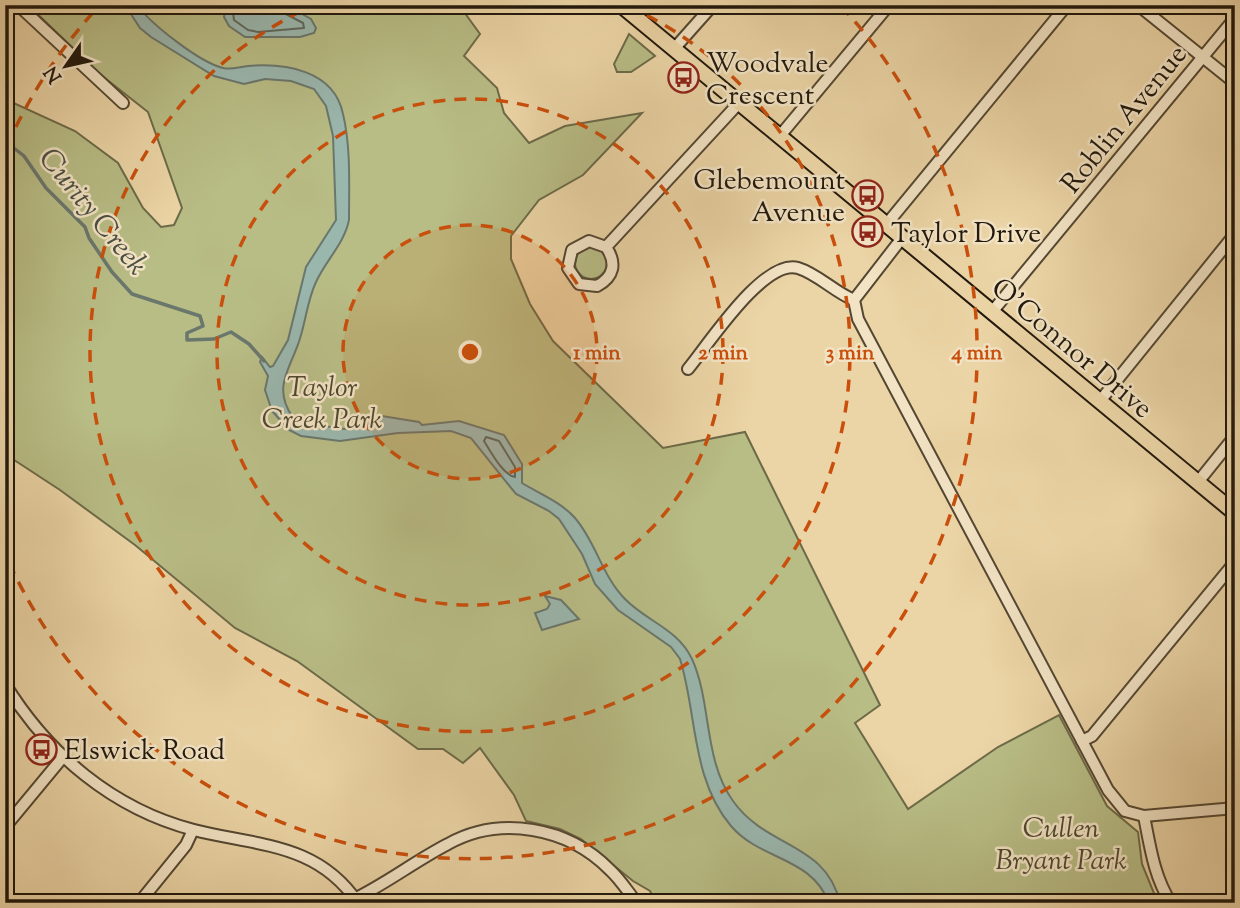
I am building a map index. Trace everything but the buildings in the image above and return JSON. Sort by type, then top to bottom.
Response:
[{"type":"main road","name":"O'Connor Drive","points":[[621,5],[1235,513]]},
{"type":"street","points":[[18,5],[123,103]]},
{"type":"street","points":[[673,50],[713,5]]},
{"type":"street","points":[[779,137],[889,5]]},
{"type":"street","points":[[886,225],[1067,5]]},
{"type":"street","points":[[1138,5],[1235,83]]},
{"type":"street","name":"Roblin Avenue","points":[[992,312],[1235,18]]},
{"type":"street","points":[[606,247],[738,104]]},
{"type":"street","points":[[1100,401],[1235,234]]},
{"type":"street","points":[[854,300],[902,238]]},
{"type":"street","points":[[589,241],[606,247],[614,264],[606,281],[588,287],[572,277],[568,268],[572,250],[589,241]]},
{"type":"street","points":[[688,369],[761,281],[780,269],[798,268],[854,300],[858,319],[1115,802],[1125,811],[1144,816],[1235,808]]},
{"type":"street","points":[[1198,482],[1235,436]]},
{"type":"street","points":[[1082,741],[1092,736],[1235,562]]},
{"type":"street","points":[[5,684],[39,732],[63,757],[96,784],[129,805],[193,830],[282,847],[327,869],[353,901],[451,842],[480,831],[505,828],[554,834],[578,846],[610,870],[637,903]]},
{"type":"street","points":[[5,827],[63,757]]},
{"type":"street","points":[[1144,816],[1150,851],[1163,891],[1171,903]]},
{"type":"street","points":[[139,903],[186,845],[193,830]]},
{"type":"green space","name":"Taylor Creek Park","points":[[28,5],[459,5],[480,34],[464,56],[497,88],[504,113],[529,143],[565,126],[642,113],[583,175],[539,200],[511,236],[511,259],[530,304],[553,341],[663,448],[745,432],[880,705],[855,723],[908,809],[998,747],[1059,715],[1107,806],[1138,832],[1142,864],[1158,903],[656,903],[650,891],[633,881],[581,839],[560,829],[526,821],[514,795],[480,748],[463,763],[443,749],[418,749],[297,661],[235,628],[135,545],[5,454],[5,99],[75,131],[118,163],[143,208],[161,227],[174,225],[182,208],[148,112],[101,75]]},
{"type":"green space","points":[[629,34],[655,56],[631,72],[617,72],[614,64]]},
{"type":"green space","points":[[591,247],[603,251],[607,263],[603,275],[591,279],[579,275],[575,263],[579,251]]},
{"type":"water","points":[[125,5],[137,5],[176,41],[213,64],[226,69],[262,65],[292,68],[319,79],[338,99],[347,140],[349,220],[343,237],[313,288],[301,335],[286,376],[283,395],[292,416],[317,425],[345,429],[369,424],[382,416],[419,422],[422,425],[459,421],[504,435],[522,464],[522,483],[557,503],[575,518],[617,590],[633,607],[679,640],[686,649],[703,694],[717,767],[723,785],[733,801],[762,829],[809,857],[822,868],[833,883],[840,903],[829,903],[810,876],[756,846],[731,826],[718,808],[702,767],[680,659],[671,647],[618,610],[595,584],[582,554],[559,519],[516,494],[471,438],[451,431],[398,433],[340,441],[301,436],[289,430],[272,411],[265,390],[268,376],[260,362],[262,357],[270,367],[273,366],[288,340],[306,267],[336,220],[333,136],[326,106],[314,89],[291,81],[265,79],[244,84],[214,76],[151,37],[140,28]]},
{"type":"water","points":[[226,5],[271,8],[286,5],[311,19],[316,28],[314,33],[300,37],[245,37],[229,26],[224,17]]},
{"type":"water","points":[[545,596],[561,600],[579,619],[542,630],[535,613],[547,609],[550,604]]},
{"type":"waterway","name":"Curity Creek","points":[[5,141],[24,156],[46,188],[85,227],[89,238],[112,272],[132,294],[200,316],[203,326],[187,333],[187,340],[214,339],[231,332],[249,344],[264,361]]},
{"type":"place","name":"Woodvale Crescent","points":[[683,78]]},
{"type":"place","name":"Glebemount Avenue","points":[[868,195]]},
{"type":"place","name":"Taylor Drive","points":[[868,232]]},
{"type":"place","name":"Elswick Road","points":[[41,749]]},
{"type":"park label","name":"Cullen Bryant Park","points":[[1061,843]]}]
